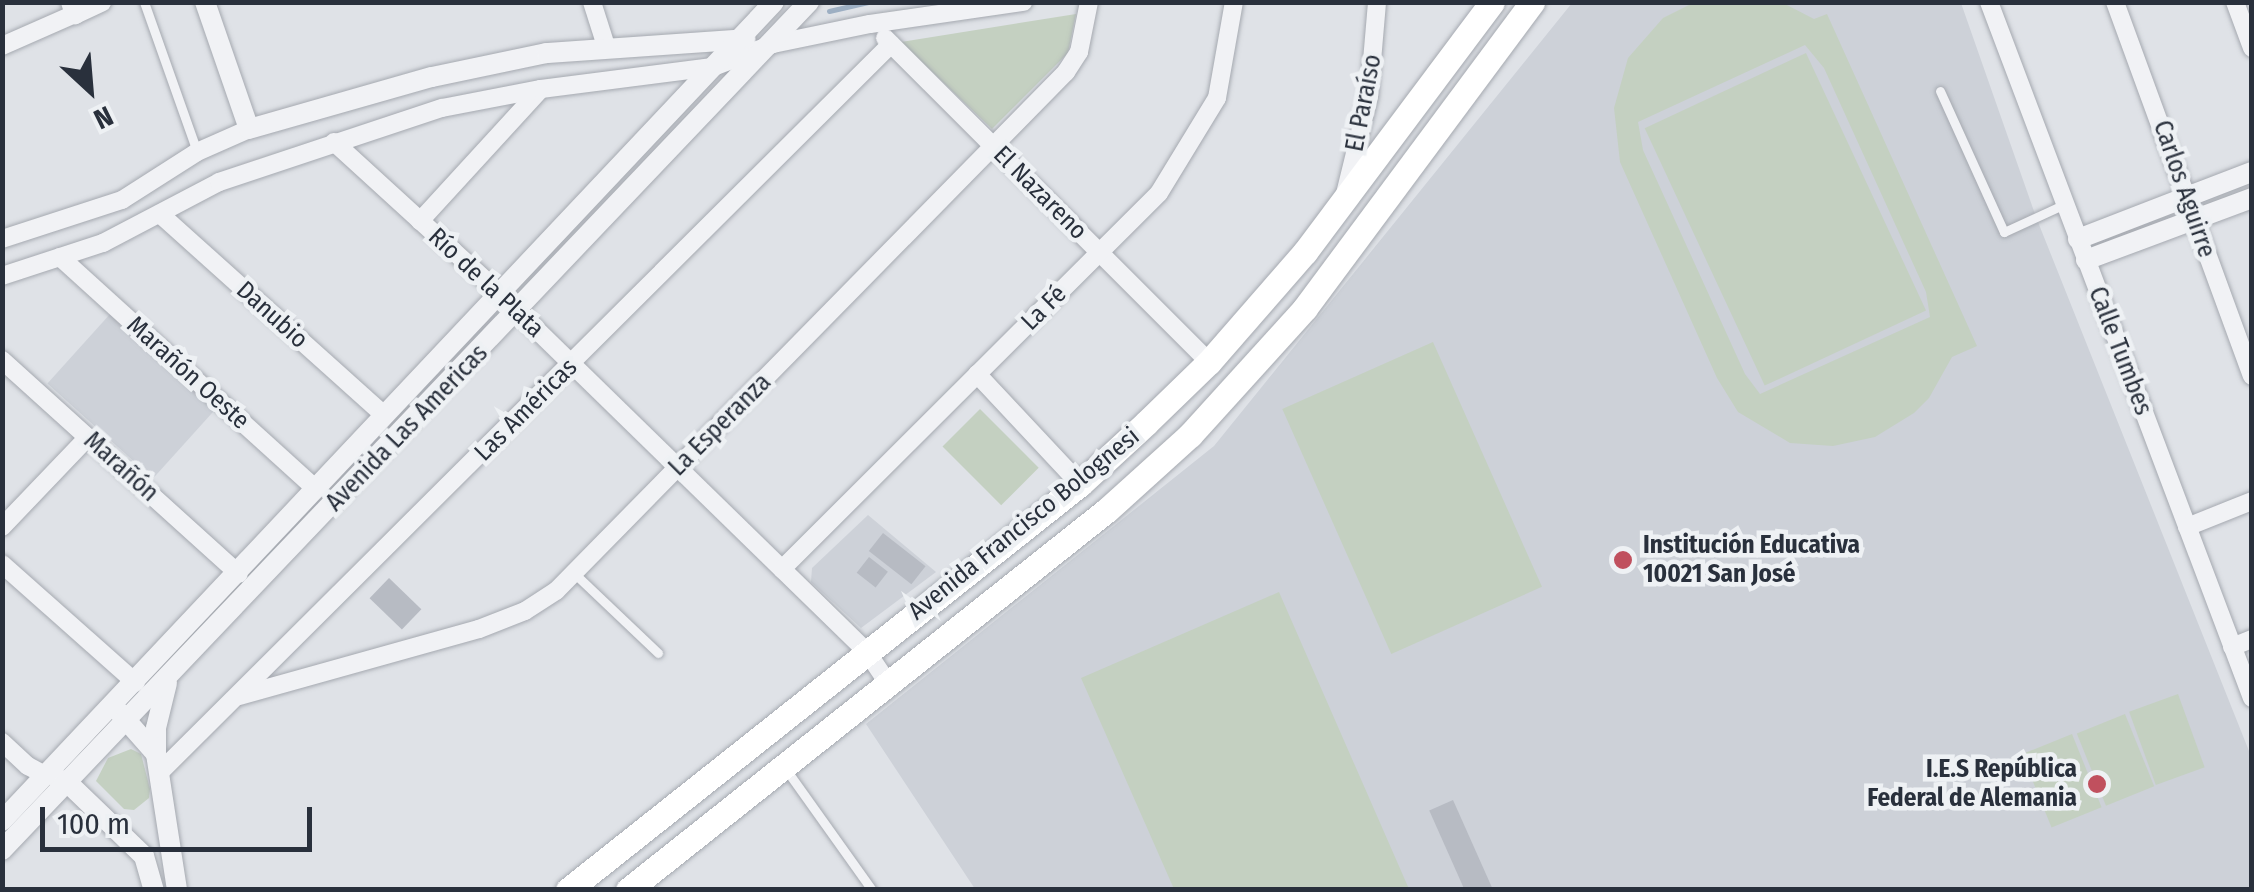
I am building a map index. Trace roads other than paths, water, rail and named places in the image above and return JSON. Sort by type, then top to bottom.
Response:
[{"type":"main road","name":"Avenida Francisco Bolognesi","points":[[568,890],[1080,484],[1210,362],[1342,202],[1492,2]]},
{"type":"main road","name":"Avenida Francisco Bolognesi","points":[[637,887],[783,766],[1107,510],[1228,396],[1305,308],[1532,2]]},
{"type":"street","points":[[2,46],[73,8],[101,2]]},
{"type":"street","points":[[205,2],[249,129]]},
{"type":"street","points":[[592,2],[606,46]]},
{"type":"street","name":"Avenida Las Americas","points":[[120,714],[136,683],[498,292],[774,2]]},
{"type":"street","name":"Avenida Las Americas","points":[[2,850],[57,779],[120,714],[168,679],[773,44],[808,2]]},
{"type":"street","points":[[2,276],[103,243],[219,182],[442,108],[541,88],[713,67],[773,44],[870,24],[1023,2]]},
{"type":"street","name":"La Esperanza","points":[[239,696],[478,630],[525,611],[574,572],[995,148],[1080,52],[1089,2]]},
{"type":"street","name":"La Fé","points":[[782,569],[1159,194],[1208,114],[1228,54],[1234,2]]},
{"type":"street","name":"El Paraíso","points":[[1342,202],[1369,96],[1377,2]]},
{"type":"street","name":"Calle Tumbes","points":[[1989,2],[2252,698]]},
{"type":"street","name":"Carlos Aguirre","points":[[2115,2],[2252,376]]},
{"type":"street","points":[[2235,2],[2252,48]]},
{"type":"street","name":"El Nazareno","points":[[870,24],[1210,362]]},
{"type":"street","points":[[2,239],[122,200],[197,152],[249,129],[432,76],[606,46],[740,38],[773,44]]},
{"type":"street","name":"Las Américas","points":[[158,764],[239,696],[891,44]]},
{"type":"street","points":[[420,221],[541,88]]},
{"type":"street","name":"Río de la Plata","points":[[334,142],[572,364],[867,652],[888,682]]},
{"type":"street","points":[[2078,238],[2252,172]]},
{"type":"street","points":[[2086,260],[2252,198]]},
{"type":"street","name":"Danubio","points":[[160,214],[385,416]]},
{"type":"street","name":"Marañón Oeste","points":[[60,256],[316,489]]},
{"type":"street","name":"Marañón","points":[[2,360],[239,574]]},
{"type":"street","points":[[978,374],[1080,484]]},
{"type":"street","points":[[2,527],[88,437]]},
{"type":"street","points":[[2187,527],[2252,501]]},
{"type":"street","points":[[2,564],[136,683]]},
{"type":"street","points":[[2232,647],[2252,639]]},
{"type":"street","points":[[168,679],[160,700],[158,764],[177,890]]},
{"type":"street","points":[[120,714],[158,764]]},
{"type":"street","points":[[2,742],[28,766],[57,779],[130,841],[144,856],[154,890]]},
{"type":"street","name":"Avenida Las Americas","points":[[2,821],[57,779]]},
{"type":"street","points":[[130,841],[138,845],[156,842],[168,828]]},
{"type":"lane","points":[[144,2],[197,152]]},
{"type":"lane","points":[[1940,90],[2004,232],[2065,204]]},
{"type":"lane","points":[[574,572],[658,653]]},
{"type":"lane","points":[[783,766],[872,890]]},
{"type":"waterway","points":[[829,11],[868,2]]},
{"type":"place","name":"Institución Educativa 10021 San José","points":[[1623,560]]},
{"type":"place","name":"I.E.S República Federal de Alemania","points":[[2097,784]]}]
